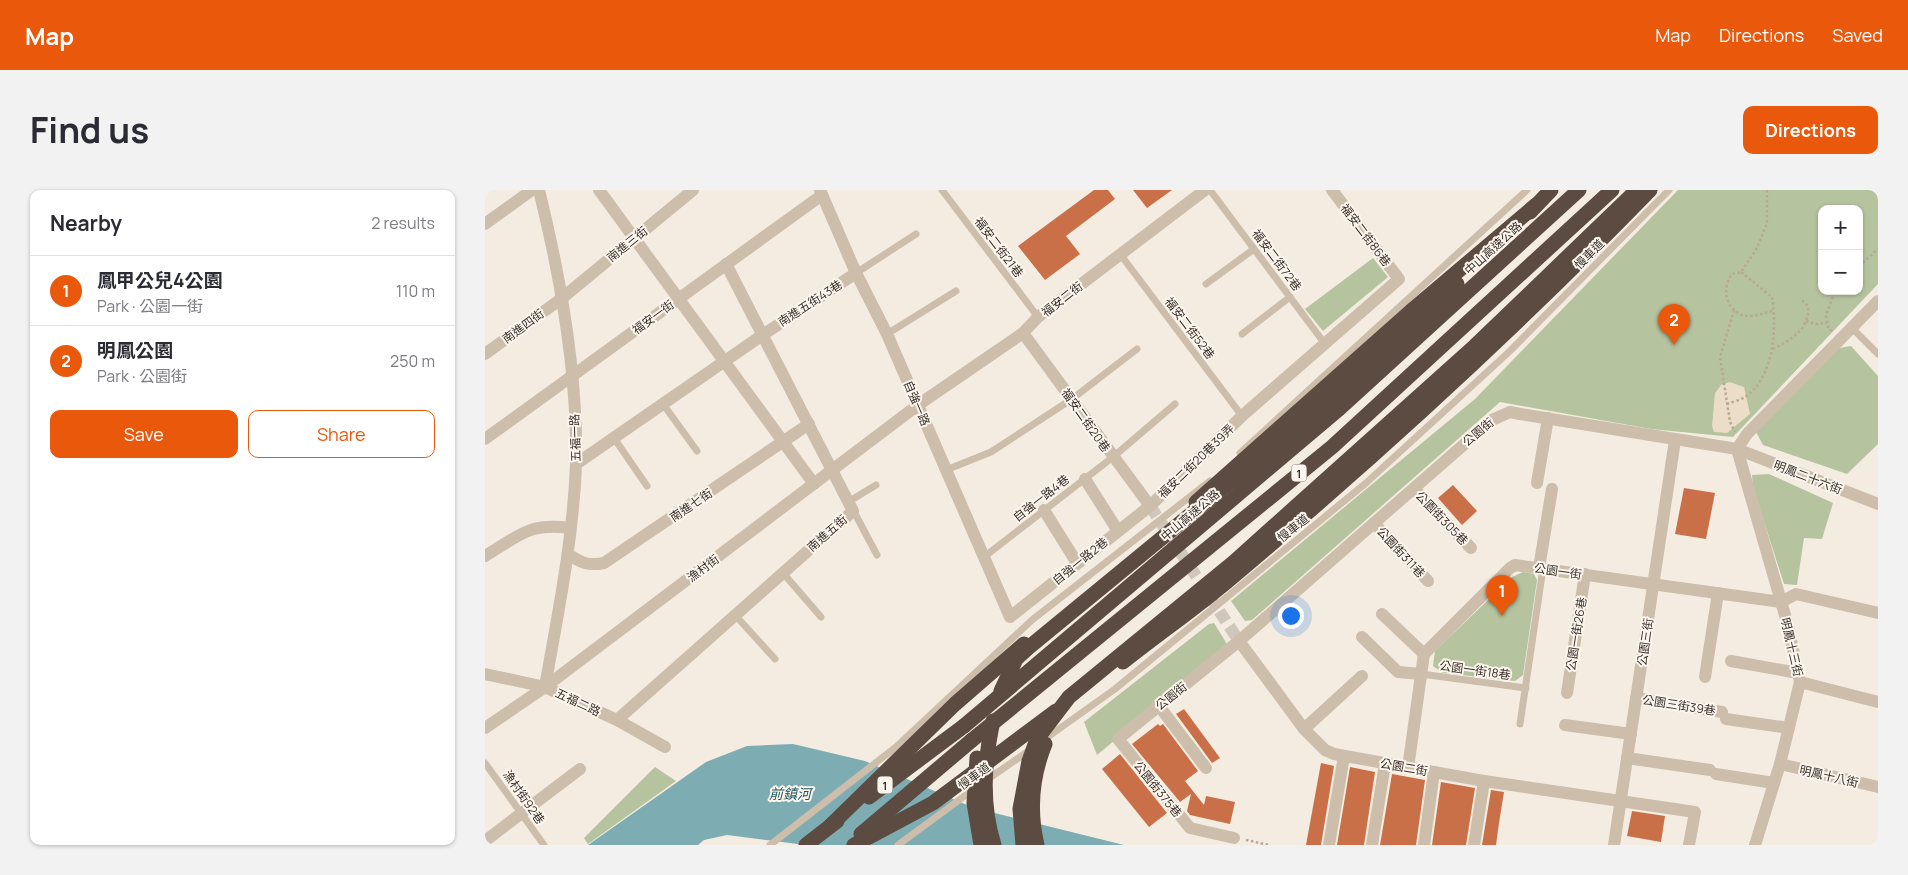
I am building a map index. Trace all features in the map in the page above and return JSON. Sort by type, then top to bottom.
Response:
[{"type":"highway","points":[[981,845],[974,803],[978,743],[982,723],[991,697],[1002,677],[1016,659],[1382,355],[1497,246],[1551,190]]},
{"type":"highway","name":"中山高速公路","points":[[806,845],[964,726],[1325,421],[1579,190]]},
{"type":"highway","name":"1","points":[[849,845],[972,740],[1332,446],[1612,190]]},
{"type":"highway","points":[[1023,845],[1020,809],[1029,761],[1037,738],[1049,721],[1077,690],[1234,562],[1476,345],[1637,190]]},
{"type":"highway","points":[[854,845],[933,803],[962,790],[1229,580],[1373,454],[1505,334],[1650,190]]},
{"type":"highway","points":[[829,826],[955,704],[1038,632],[1157,536],[1403,318],[1536,206]]},
{"type":"highway","points":[[993,845],[986,804],[987,751],[998,701],[1016,659]]},
{"type":"highway","points":[[1037,845],[1032,812],[1036,776],[1051,729],[1077,690]]},
{"type":"street","points":[[485,224],[531,190]]},
{"type":"street","name":"五福一路","points":[[539,190],[552,241],[573,375],[576,464],[568,554],[545,687]]},
{"type":"street","points":[[599,190],[814,484]]},
{"type":"street","name":"南進三街","points":[[561,299],[693,190]]},
{"type":"street","name":"福安二街","points":[[918,405],[1023,333],[1038,317],[1205,190]]},
{"type":"street","name":"福安二街86巷","points":[[1332,190],[1399,279]]},
{"type":"street","name":"福安一街","points":[[485,439],[823,192]]},
{"type":"street","name":"自強一路","points":[[823,192],[856,273],[887,334],[1010,617]]},
{"type":"street","name":"南進五街","points":[[617,720],[853,511],[764,334],[726,264]]},
{"type":"street","name":"南進五街43巷","points":[[764,334],[856,273]]},
{"type":"street","name":"福安二街20巷39弄","points":[[1150,506],[1242,416],[1399,279]]},
{"type":"street","name":"南進四街","points":[[485,354],[561,299]]},
{"type":"street","points":[[1737,449],[1747,434],[1878,301]]},
{"type":"street","name":"福安二街20巷","points":[[1023,333],[1150,506]]},
{"type":"street","points":[[576,464],[764,334]]},
{"type":"street","name":"漁村街","points":[[485,728],[545,687],[918,405]]},
{"type":"street","name":"公園街","points":[[1118,739],[1239,641],[1499,415],[1510,412],[1737,449]]},
{"type":"street","points":[[1537,483],[1548,418]]},
{"type":"street","name":"南進七街","points":[[568,554],[581,564],[604,563],[809,424]]},
{"type":"street","name":"公園三街","points":[[1614,845],[1675,440]]},
{"type":"street","name":"明鳳二十六街","points":[[1737,449],[1878,504]]},
{"type":"street","name":"明鳳十三街","points":[[1737,449],[1781,602],[1799,678],[1781,764],[1755,845]]},
{"type":"street","points":[[1085,478],[1118,531]]},
{"type":"street","name":"公園街305巷","points":[[1413,489],[1471,548]]},
{"type":"street","points":[[1541,568],[1552,489]]},
{"type":"street","name":"自強一路2巷","points":[[1010,617],[1150,506]]},
{"type":"street","points":[[1044,510],[1077,563]]},
{"type":"street","name":"公園街311巷","points":[[1374,523],[1428,581]]},
{"type":"street","points":[[485,556],[534,527],[550,525],[571,528]]},
{"type":"street","name":"公園一街","points":[[1423,654],[1515,565],[1781,602]]},
{"type":"street","name":"公園一街26巷","points":[[1567,693],[1585,574]]},
{"type":"street","points":[[1705,677],[1718,593]]},
{"type":"street","points":[[1781,602],[1796,594],[1878,613]]},
{"type":"street","points":[[1383,614],[1423,654],[1408,768]]},
{"type":"street","points":[[1362,637],[1398,672],[1421,674]]},
{"type":"street","name":"公園二街","points":[[1239,641],[1304,728],[1325,750],[1344,756],[1385,764],[1484,781],[1695,812],[1689,845]]},
{"type":"street","points":[[1731,661],[1799,678],[1878,702]]},
{"type":"street","name":"五福二路","points":[[485,674],[545,687],[617,720],[665,747]]},
{"type":"street","points":[[1304,728],[1362,676]]},
{"type":"street","name":"公園三街39巷","points":[[1636,698],[1789,728]]},
{"type":"street","points":[[1159,706],[1206,768]]},
{"type":"street","points":[[1565,725],[1631,734]]},
{"type":"street","name":"公園街375巷","points":[[1118,739],[1190,828],[1234,838]]},
{"type":"street","points":[[1329,845],[1344,756]]},
{"type":"street","points":[[1627,758],[1775,783]]},
{"type":"street","points":[[1372,845],[1385,764]]},
{"type":"street","name":"明鳳十八街","points":[[1781,764],[1878,787]]},
{"type":"street","points":[[485,841],[580,769]]},
{"type":"street","points":[[1424,845],[1434,772]]},
{"type":"street","points":[[1474,845],[1484,781]]},
{"type":"lane","name":"福安二街21巷","points":[[942,190],[1038,317]]},
{"type":"lane","name":"福安二街72巷","points":[[1211,190],[1325,344]]},
{"type":"lane","points":[[771,845],[896,747],[1033,620],[1212,478],[1527,190]]},
{"type":"lane","name":"慢車道","points":[[898,845],[962,790],[1115,689],[1367,483],[1510,351],[1669,190]]},
{"type":"lane","points":[[856,273],[916,234]]},
{"type":"lane","points":[[1206,284],[1254,249]]},
{"type":"lane","name":"福安二街52巷","points":[[1120,254],[1242,416]]},
{"type":"lane","points":[[887,334],[956,291]]},
{"type":"lane","points":[[1242,334],[1290,297]]},
{"type":"lane","points":[[1852,328],[1878,354]]},
{"type":"lane","points":[[946,470],[991,452],[1072,399],[1137,349]]},
{"type":"lane","points":[[663,404],[697,451]]},
{"type":"lane","name":"自強一路4巷","points":[[984,557],[1113,457],[1175,404]]},
{"type":"lane","points":[[614,438],[647,486]]},
{"type":"lane","points":[[876,485],[850,505],[877,555]]},
{"type":"lane","name":"公園一街18巷","points":[[1520,724],[1541,568]]},
{"type":"lane","points":[[783,573],[821,617]]},
{"type":"lane","points":[[735,615],[775,659]]},
{"type":"lane","name":"公園一街18巷","points":[[1421,674],[1526,688]]},
{"type":"lane","name":"漁村街92巷","points":[[485,763],[543,845]]},
{"type":"path","points":[[1767,190],[1767,223],[1757,248],[1741,272],[1732,274],[1725,288],[1727,299],[1734,310],[1742,315],[1774,310]]},
{"type":"path","points":[[1863,262],[1878,249]]},
{"type":"path","points":[[1727,404],[1745,397],[1756,386],[1773,348],[1775,329],[1772,298],[1741,272]]},
{"type":"path","points":[[1834,295],[1826,315],[1827,323],[1828,328],[1841,339]]},
{"type":"path","points":[[1773,348],[1790,341],[1807,321],[1808,306],[1801,299]]},
{"type":"path","points":[[1729,416],[1720,357],[1734,310]]},
{"type":"path","points":[[1807,321],[1816,324],[1827,323]]},
{"type":"path","points":[[1234,838],[1269,845]]},
{"type":"green space","points":[[1678,190],[1878,190],[1878,284],[1733,437],[1651,429],[1500,402],[1252,620],[1245,621],[1231,601],[1475,399]]},
{"type":"green space","points":[[1373,258],[1388,277],[1323,331],[1305,309]]},
{"type":"green space","points":[[1851,346],[1878,376],[1878,444],[1847,474],[1763,445],[1756,432],[1839,348]]},
{"type":"green space","points":[[1769,474],[1833,503],[1822,539],[1804,538],[1797,585],[1784,584],[1753,487],[1752,475]]},
{"type":"green space","points":[[1523,572],[1534,574],[1537,580],[1523,675],[1515,681],[1443,673],[1433,666],[1435,651],[1512,577]]},
{"type":"green space","points":[[1214,623],[1227,644],[1224,649],[1097,755],[1084,722],[1209,624]]},
{"type":"green space","points":[[655,767],[676,781],[588,844],[584,838]]},
{"type":"shaded area","points":[[1730,382],[1744,387],[1750,414],[1727,433],[1714,432],[1712,426],[1715,393],[1721,385]]},
{"type":"water","name":"前鎮河","points":[[793,744],[865,761],[974,808],[1124,845],[806,845],[727,835],[704,840],[698,845],[588,845],[706,762],[747,746]]},
{"type":"building","points":[[1094,190],[1108,190],[1115,199],[1066,236],[1080,254],[1045,280],[1018,246]]},
{"type":"building","points":[[1133,190],[1172,190],[1147,208]]},
{"type":"building","points":[[1453,485],[1477,511],[1462,525],[1438,498]]},
{"type":"building","points":[[1684,488],[1715,493],[1706,539],[1675,534]]},
{"type":"building","points":[[1184,709],[1220,758],[1212,763],[1176,714]]},
{"type":"building","points":[[1158,724],[1160,726],[1163,724],[1198,771],[1185,781],[1204,805],[1206,796],[1235,802],[1230,824],[1190,815],[1187,811],[1191,794],[1180,802],[1132,744]]},
{"type":"building","points":[[1120,754],[1167,813],[1149,827],[1102,769]]},
{"type":"building","points":[[1321,763],[1334,766],[1321,845],[1306,845]]},
{"type":"building","points":[[1350,767],[1375,772],[1364,845],[1337,845]]},
{"type":"building","points":[[1392,774],[1425,780],[1416,845],[1380,845]]},
{"type":"building","points":[[1441,782],[1475,788],[1466,845],[1432,845]]},
{"type":"building","points":[[1491,790],[1504,792],[1496,845],[1482,845]]},
{"type":"building","points":[[1632,811],[1665,816],[1661,842],[1627,836]]},
{"type":"tunnel","points":[[1150,506],[1239,641]]},
{"type":"place","name":"明鳳公園","points":[[1674,345]]},
{"type":"place","name":"鳳甲公兒4公園","points":[[1502,616]]}]
